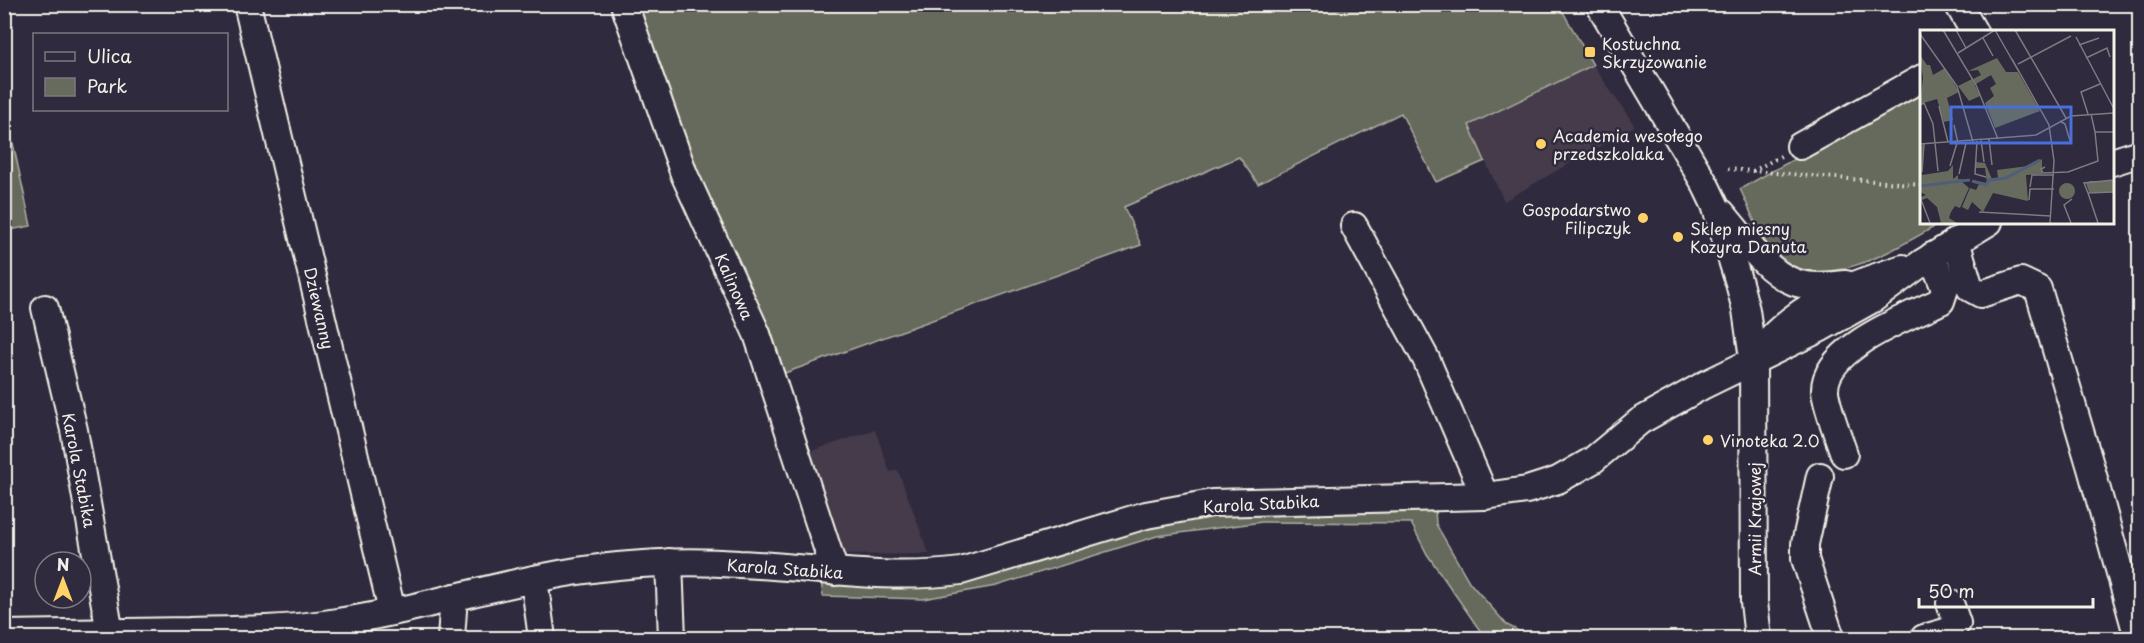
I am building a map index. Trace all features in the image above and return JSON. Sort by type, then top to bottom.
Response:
[{"type":"street","name":"Dziewanny","points":[[247,4],[392,611]]},
{"type":"street","name":"Kalinowa","points":[[624,4],[684,174],[757,334],[835,572]]},
{"type":"street","name":"Armii Krajowej","points":[[1599,4],[1705,184],[1715,205],[1744,302],[1753,359],[1754,602],[1758,639]]},
{"type":"street","points":[[1958,4],[1973,30]]},
{"type":"street","points":[[1800,146],[1920,79]]},
{"type":"street","points":[[2114,161],[2139,153]]},
{"type":"street","points":[[1715,205],[1766,263],[1793,282],[1810,286],[1858,283]]},
{"type":"street","points":[[1753,359],[1771,336],[1800,311],[1858,283],[1928,259],[1986,224]]},
{"type":"street","points":[[1354,226],[1426,359],[1485,496]]},
{"type":"street","points":[[1956,241],[1970,288],[1981,294],[2021,281],[2038,290],[2091,468],[2138,639]]},
{"type":"street","name":"Karola Stabika","points":[[4,634],[258,634],[392,611],[534,579],[616,566],[669,562],[738,564],[894,575],[934,575],[961,571],[1146,515],[1212,503],[1485,496],[1527,490],[1558,480],[1593,460],[1640,421],[1753,359],[1821,328],[1873,299],[1928,259]]},
{"type":"street","points":[[1844,454],[1825,393],[1827,376],[1856,344],[1941,301],[1945,290],[1928,259]]},
{"type":"street","name":"Karola Stabika","points":[[45,308],[74,430],[103,635]]},
{"type":"street","points":[[1820,476],[1805,544],[1805,559],[1831,639]]},
{"type":"street","points":[[669,562],[672,639]]},
{"type":"street","points":[[534,579],[542,639]]},
{"type":"street","points":[[451,639],[454,597]]},
{"type":"street","points":[[1924,639],[1949,631],[1956,623],[1950,603]]},
{"type":"path","points":[[1753,171],[1800,146]]},
{"type":"path","points":[[1728,169],[1920,185]]},
{"type":"shaded area","name":"Academia wesołego przedszkolaka","points":[[1593,65],[1635,126],[1504,201],[1468,125]]},
{"type":"shaded area","points":[[875,430],[890,472],[898,470],[929,554],[840,555],[805,453]]},
{"type":"green space","points":[[635,5],[1559,5],[1593,65],[1469,125],[1485,161],[1436,182],[1401,113],[1258,184],[1239,157],[1124,207],[1141,245],[782,374],[693,163]]},
{"type":"green space","points":[[1920,89],[1920,224],[1939,224],[1884,254],[1862,263],[1840,269],[1818,271],[1797,268],[1778,257],[1766,243],[1740,189]]},
{"type":"green space","points":[[4,102],[31,226],[5,231],[4,231]]},
{"type":"green space","points":[[1435,509],[1436,524],[1470,583],[1507,625],[1532,638],[1494,638],[1481,632],[1427,554],[1411,523],[1262,522],[1157,536],[996,586],[923,599],[823,596],[821,581],[875,586],[947,585],[1011,570],[1125,531],[1230,514]]},
{"type":"place","name":"Kostuchna Skrzyżowanie","points":[[1590,52]]},
{"type":"place","name":"Academia wesołego przedszkolaka","points":[[1541,144]]},
{"type":"place","name":"Gospodarstwo Filipczyk","points":[[1643,218]]},
{"type":"place","name":"Sklep miesny Kozyra Danuta","points":[[1678,237]]},
{"type":"place","name":"Vinoteka 2.0","points":[[1708,440]]}]
